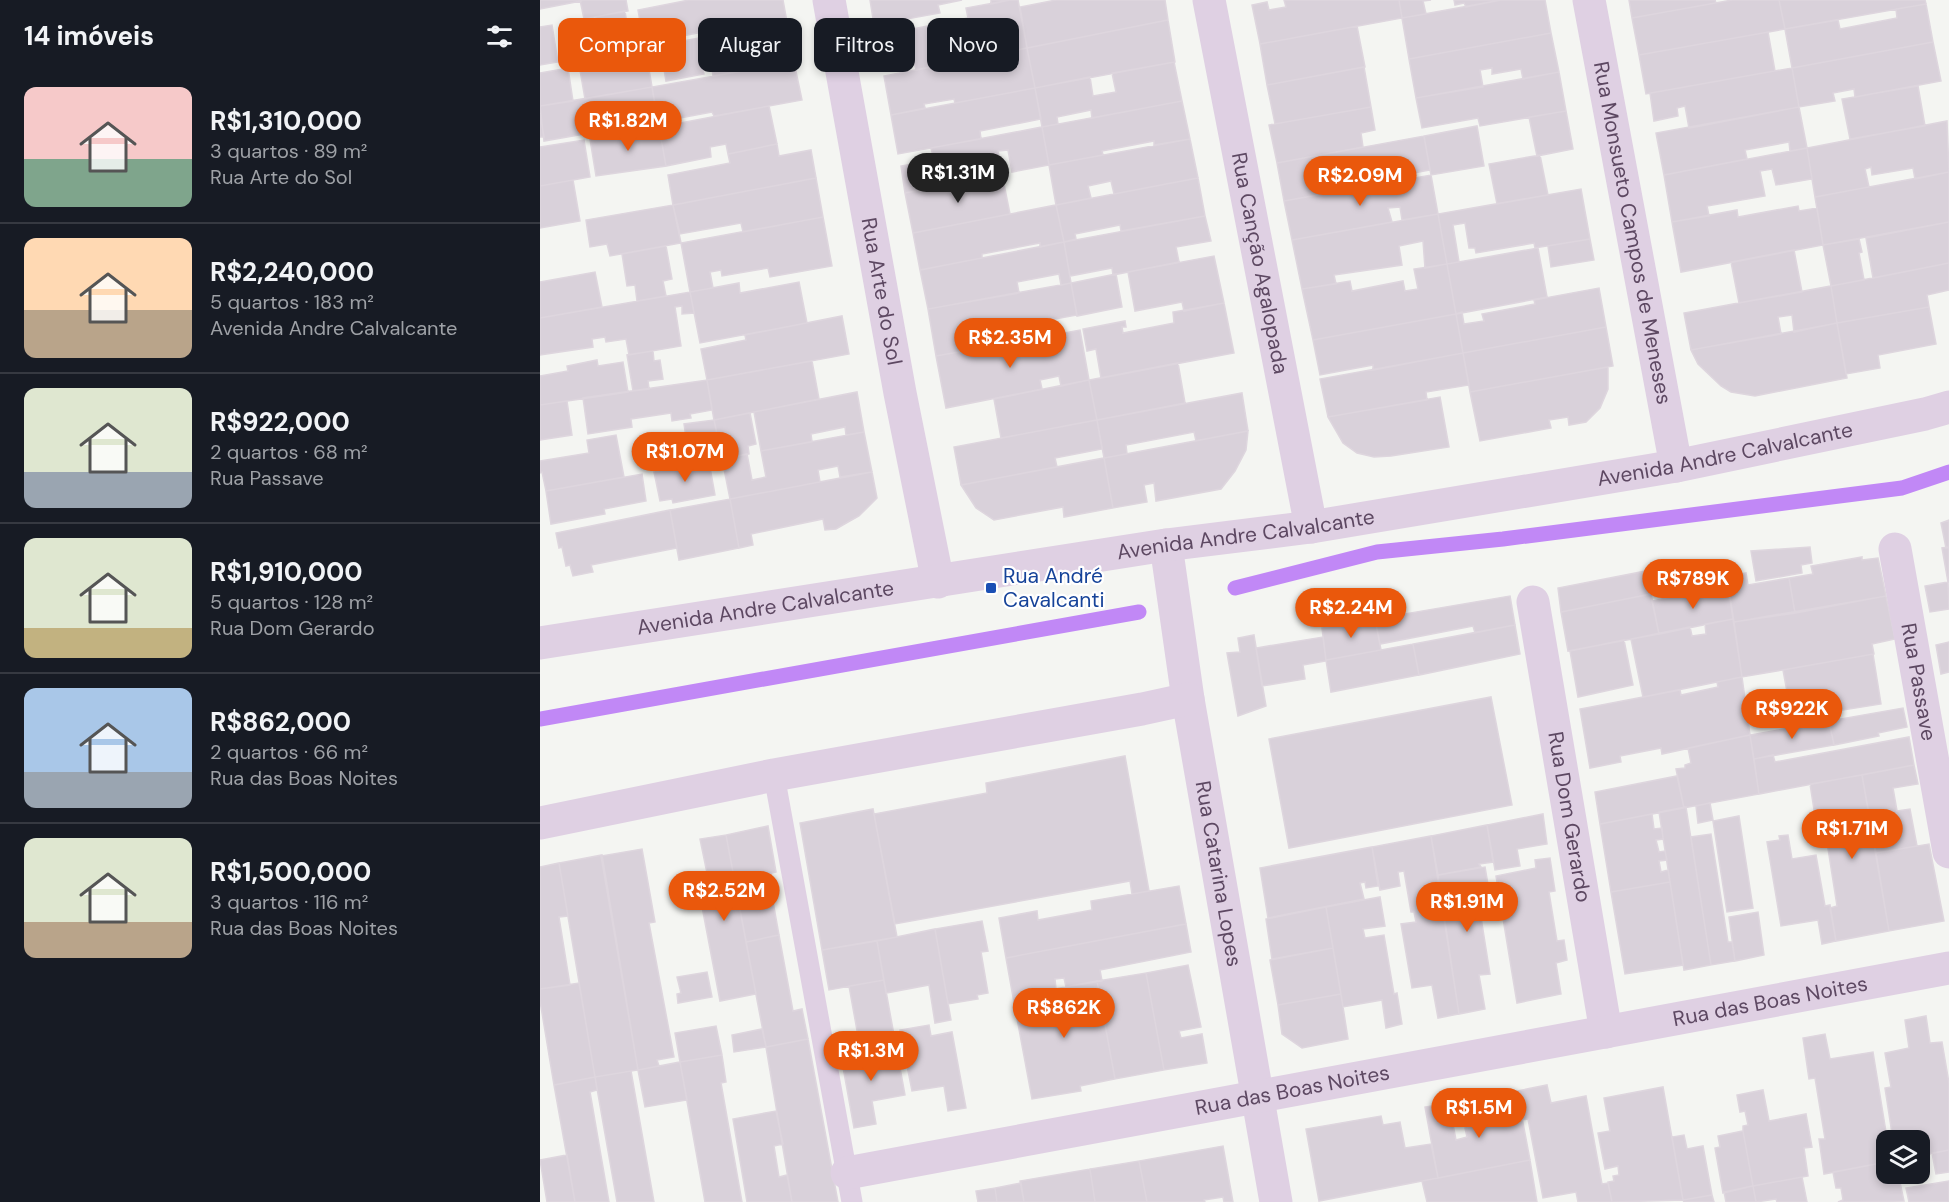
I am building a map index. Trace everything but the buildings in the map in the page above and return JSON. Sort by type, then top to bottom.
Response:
[{"type":"street","name":"Rua Arte do Sol","points":[[829,0],[900,393],[938,582]]},
{"type":"street","name":"Rua Canção Agalopada","points":[[1209,0],[1311,527]]},
{"type":"street","name":"Rua Monsueto Campos de Meneses","points":[[1589,0],[1676,466]]},
{"type":"street","name":"Avenida Andre Calvalcante","points":[[540,643],[1166,545],[1311,527],[1676,466],[1949,407]]},
{"type":"street","name":"Rua Catarina Lopes","points":[[1166,545],[1188,699],[1276,1202]]},
{"type":"street","name":"Rua Passave","points":[[1895,549],[1949,852]]},
{"type":"street","name":"Rua Dom Gerardo","points":[[1533,602],[1606,1032]]},
{"type":"street","points":[[540,823],[774,775],[1188,699]]},
{"type":"street","name":"Rua das Boas Noites","points":[[850,1188],[1257,1096],[1949,968]]},
{"type":"lane","points":[[774,775],[850,1188]]},
{"type":"waterway","points":[[1235,588],[1377,552],[1503,539],[1902,488],[1949,472]]},
{"type":"waterway","points":[[540,719],[1139,612]]},
{"type":"place","name":"Rua André Cavalcanti","points":[[991,588]]}]
